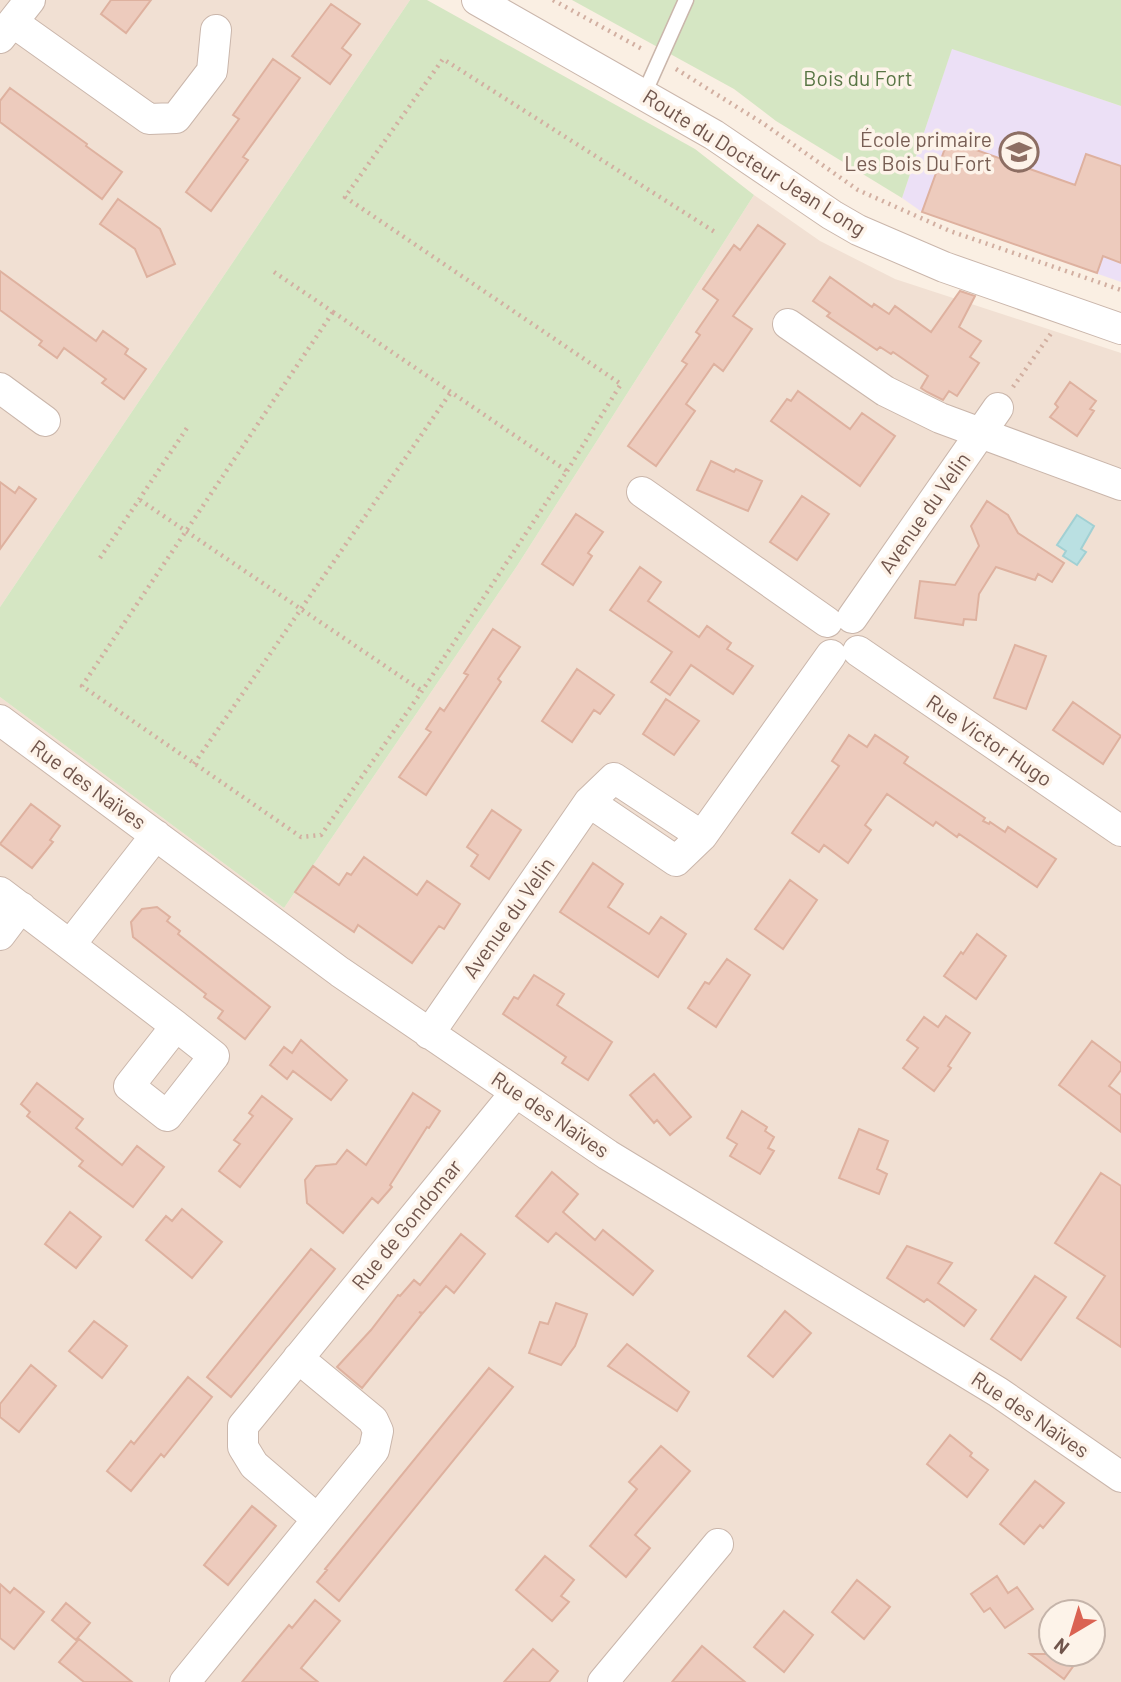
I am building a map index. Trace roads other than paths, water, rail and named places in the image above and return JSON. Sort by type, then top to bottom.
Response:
[{"type":"street","name":"Route du Docteur Jean Long","points":[[477,0],[714,135],[858,230],[944,267],[1121,329]]},
{"type":"street","points":[[15,20],[149,119],[176,118],[212,71],[216,30]]},
{"type":"street","points":[[788,324],[885,391],[940,418],[1121,485]]},
{"type":"street","points":[[0,388],[45,421]]},
{"type":"street","name":"Avenue du Velin","points":[[839,620],[982,433],[998,408]]},
{"type":"street","points":[[642,492],[839,620],[862,630],[861,645],[844,653]]},
{"type":"street","name":"Avenue du Velin","points":[[429,1034],[589,802],[676,861],[702,836],[844,653]]},
{"type":"street","name":"Rue Victor Hugo","points":[[844,653],[1121,831]]},
{"type":"street","name":"Rue des Naïves","points":[[0,720],[340,972],[429,1034],[620,1162],[998,1392],[1121,1476]]},
{"type":"street","points":[[70,945],[156,835]]},
{"type":"street","points":[[0,935],[10,900],[176,1026]]},
{"type":"street","name":"Rue de Gondomar","points":[[317,1519],[254,1465],[243,1447],[243,1426],[516,1092]]},
{"type":"street","points":[[185,1682],[374,1450],[378,1431],[373,1420],[298,1358]]},
{"type":"street","points":[[603,1682],[718,1545]]},
{"type":"lane","points":[[644,94],[686,0]]},
{"type":"water","points":[[1077,515],[1094,526],[1081,549],[1086,552],[1077,565],[1063,556],[1066,551],[1057,545]]},
{"type":"place","name":"École primaire Les Bois Du Fort","points":[[1019,152]]},
{"type":"park label","name":"Bois du Fort","points":[[858,79]]}]
